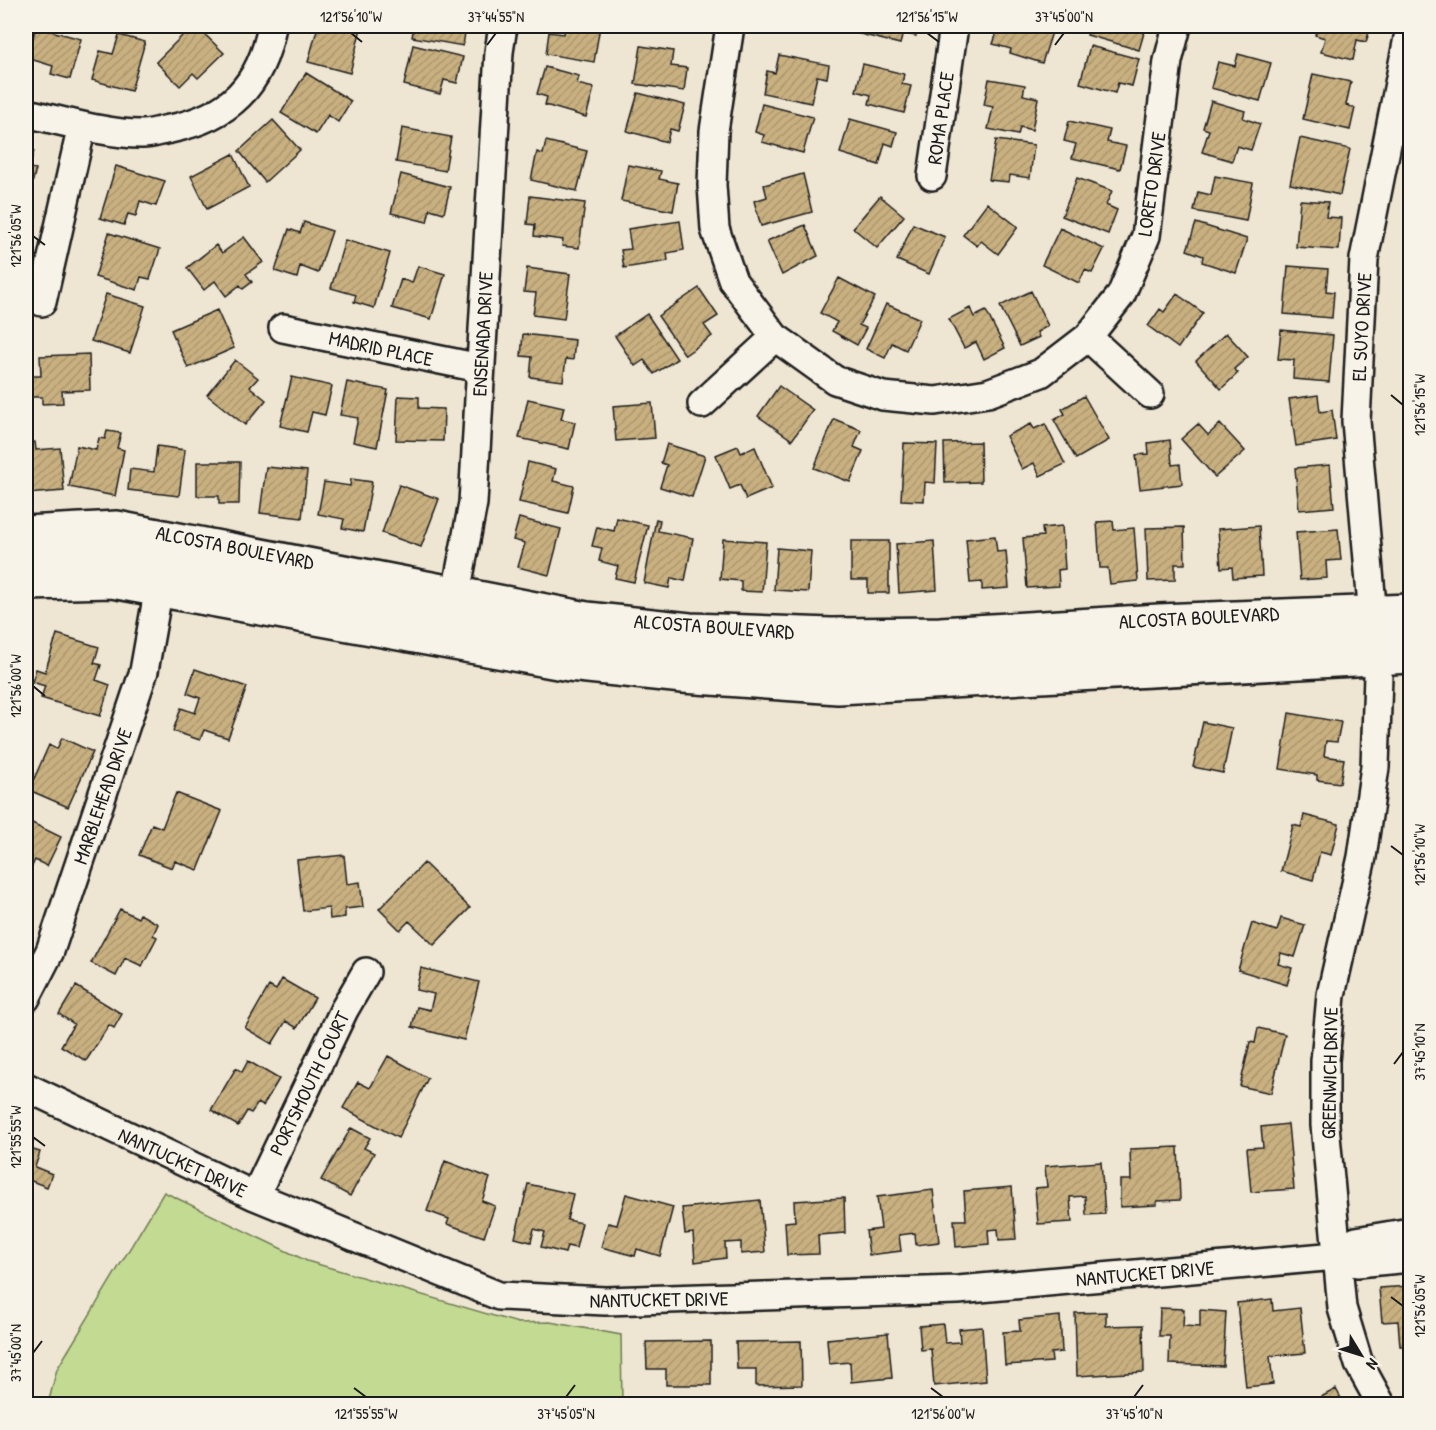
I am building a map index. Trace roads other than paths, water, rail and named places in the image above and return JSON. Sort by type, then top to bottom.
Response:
[{"type":"main road","name":"ALCOSTA BOULEVARD","points":[[26,555],[96,552],[161,573],[451,616],[586,639],[709,652],[833,658],[1374,632],[1410,628]]},
{"type":"main road","name":"ALCOSTA BOULEVARD","points":[[26,583],[112,580],[161,573]]},
{"type":"main road","name":"ALCOSTA BOULEVARD","points":[[1374,632],[1410,656]]},
{"type":"street","points":[[26,113],[82,126],[143,134],[196,123],[230,106],[253,78],[269,44],[272,26]]},
{"type":"street","name":"ENSENADA DRIVE","points":[[451,616],[473,503],[499,52],[504,26]]},
{"type":"street","name":"LORETO DRIVE","points":[[730,26],[714,131],[712,186],[715,229],[733,281],[775,337],[835,380],[883,396],[935,401],[988,393],[1041,373],[1088,337],[1121,295],[1146,236],[1168,61],[1177,26]]},
{"type":"street","name":"ROMA PLACE","points":[[932,176],[954,26]]},
{"type":"street","name":"EL SUYO DRIVE","points":[[1374,632],[1356,421],[1364,260],[1410,28]]},
{"type":"street","points":[[42,302],[82,126]]},
{"type":"street","name":"MADRID PLACE","points":[[283,328],[480,368]]},
{"type":"street","points":[[702,404],[775,337]]},
{"type":"street","points":[[1088,337],[1150,394]]},
{"type":"street","name":"ALCOSTA BOULEVARD","points":[[26,530],[117,525],[451,616]]},
{"type":"street","name":"MARBLEHEAD DRIVE","points":[[26,998],[50,951],[144,671],[161,573]]},
{"type":"street","name":"ALCOSTA BOULEVARD","points":[[1374,632],[1410,608]]},
{"type":"street","name":"GREENWICH DRIVE","points":[[1374,632],[1379,681],[1375,767],[1362,856],[1331,995],[1325,1061],[1325,1125],[1342,1308],[1348,1335],[1359,1364],[1381,1404]]},
{"type":"street","name":"PORTSMOUTH COURT","points":[[255,1196],[344,1010],[366,972]]},
{"type":"street","name":"NANTUCKET DRIVE","points":[[26,1087],[255,1196],[499,1296],[605,1302],[958,1290],[1336,1256],[1357,1263],[1410,1258]]},
{"type":"street","name":"NANTUCKET DRIVE","points":[[1336,1256],[1356,1240],[1410,1232]]}]
